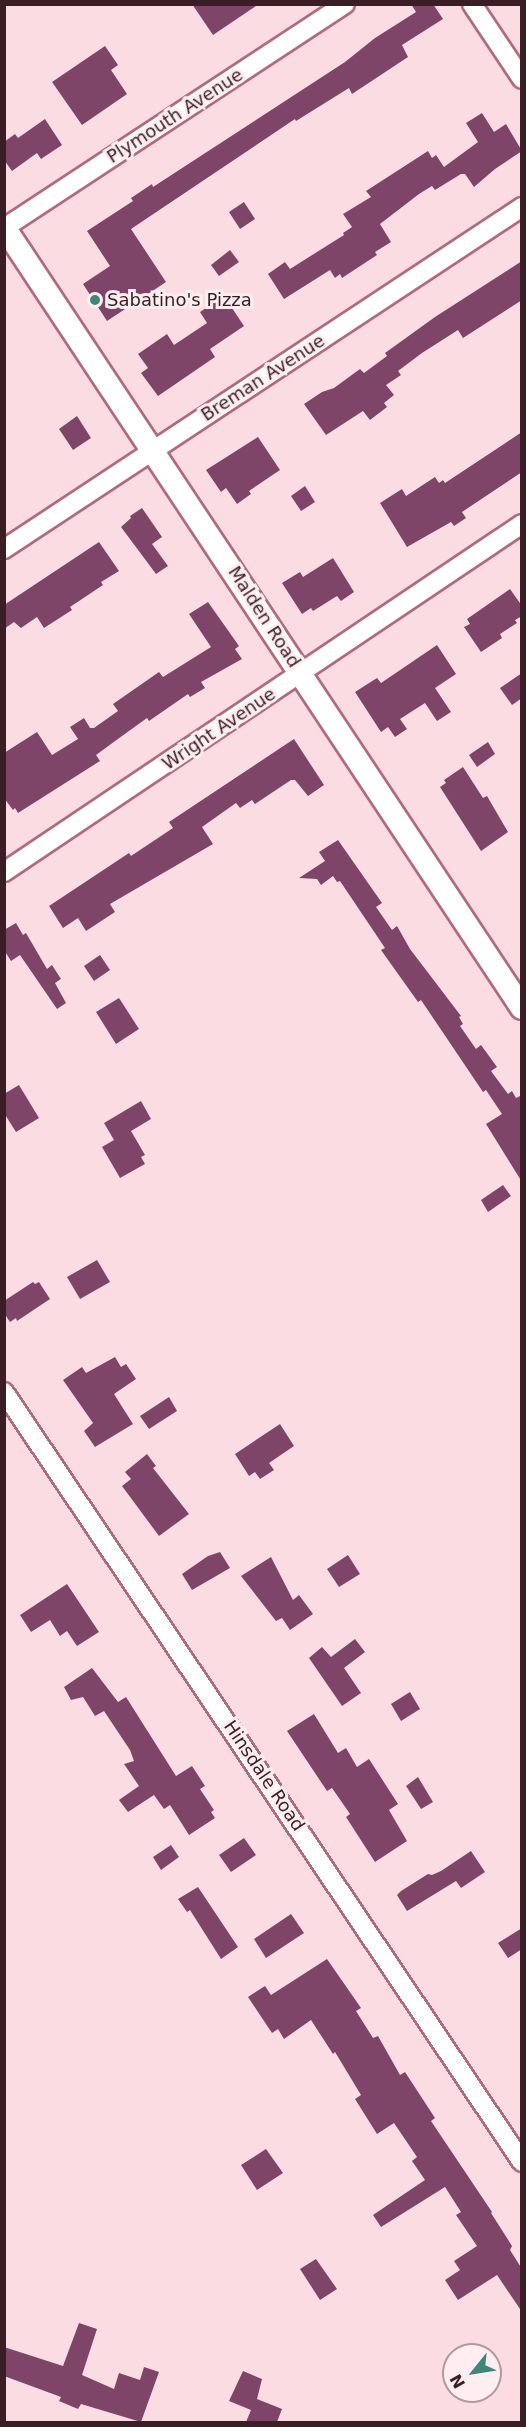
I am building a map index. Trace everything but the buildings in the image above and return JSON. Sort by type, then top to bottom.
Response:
[{"type":"street","name":"Plymouth Avenue","points":[[5,228],[345,4]]},
{"type":"street","points":[[472,4],[522,79]]},
{"type":"street","name":"Breman Avenue","points":[[4,549],[522,207]]},
{"type":"street","name":"Malden Road","points":[[5,228],[522,1008]]},
{"type":"street","name":"Wright Avenue","points":[[4,872],[302,674],[522,524]]},
{"type":"street","name":"Hinsdale Road","points":[[4,1392],[522,2162]]},
{"type":"place","name":"Sabatino's Pizza","points":[[95,300]]}]
